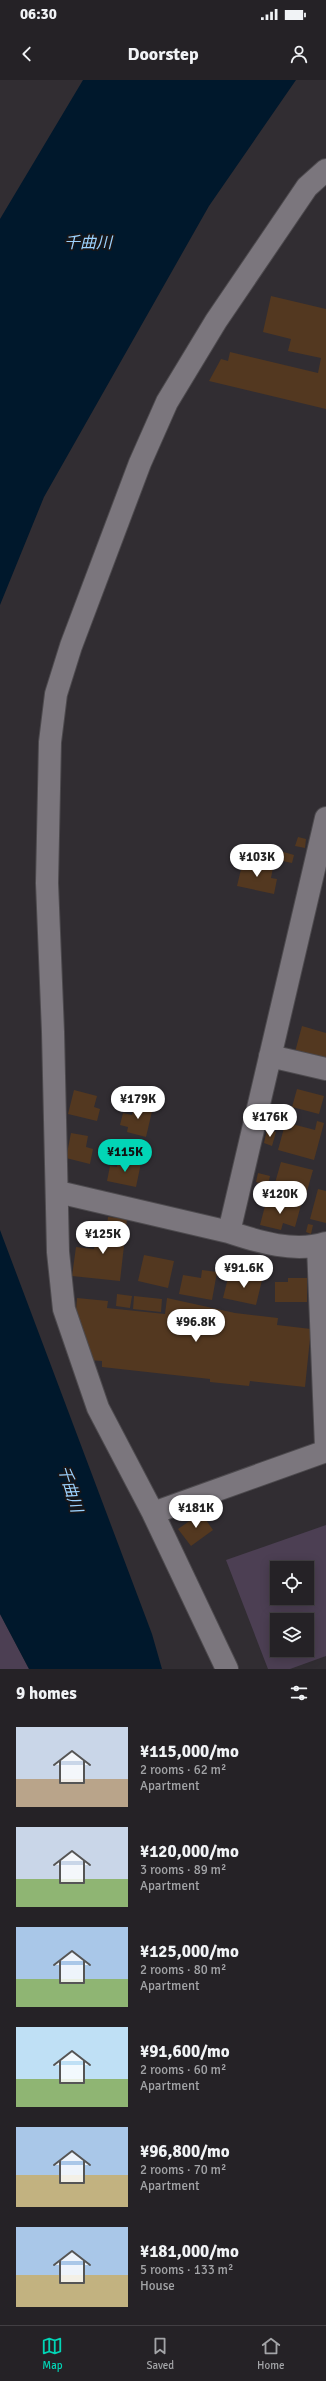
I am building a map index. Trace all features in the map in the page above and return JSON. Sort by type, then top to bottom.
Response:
[{"type":"street","points":[[227,1669],[153,1513],[98,1408],[64,1309],[58,1252],[58,1192],[46,883],[50,742],[56,694],[71,646],[140,463],[167,402],[216,321],[317,189],[326,170]]},
{"type":"street","points":[[229,1232],[326,818]]},
{"type":"street","points":[[270,1056],[326,1069]]},
{"type":"street","points":[[58,1192],[229,1232],[257,1242],[286,1246],[322,1244],[326,1446]]},
{"type":"street","points":[[153,1513],[326,1451]]},
{"type":"shaded area","points":[[326,1525],[326,1656],[290,1669],[268,1669],[226,1560]]},
{"type":"shaded area","points":[[0,1614],[29,1669],[0,1669]]},
{"type":"water","name":"千曲川","points":[[83,80],[296,80],[209,206],[44,497],[0,605],[0,219]]},
{"type":"water","name":"千曲川","points":[[0,1230],[152,1634],[162,1669],[29,1669],[0,1614]]},
{"type":"building","points":[[271,296],[326,309],[326,409],[209,381],[221,359],[228,361],[230,352],[318,373],[321,358],[288,351],[291,339],[263,332]]},
{"type":"building","points":[[298,837],[306,839],[305,848],[295,846]]},
{"type":"building","points":[[280,851],[294,855],[292,863],[278,860]]},
{"type":"building","points":[[243,861],[273,868],[271,878],[277,879],[274,894],[237,886]]},
{"type":"building","points":[[302,1026],[326,1033],[326,1061],[295,1052]]},
{"type":"building","points":[[297,1089],[324,1096],[319,1114],[292,1107]]},
{"type":"building","points":[[74,1090],[97,1096],[94,1107],[100,1109],[97,1121],[68,1114]]},
{"type":"building","points":[[135,1103],[153,1107],[146,1137],[127,1132],[128,1127],[120,1125],[123,1113],[132,1115]]},
{"type":"building","points":[[317,1121],[324,1123],[314,1160],[278,1150],[284,1128],[291,1130],[292,1124],[315,1130]]},
{"type":"building","points":[[267,1130],[276,1132],[272,1146],[264,1143]]},
{"type":"building","points":[[71,1133],[88,1136],[86,1147],[93,1149],[90,1164],[66,1158]]},
{"type":"building","points":[[118,1158],[141,1163],[136,1187],[107,1181],[110,1166],[117,1167]]},
{"type":"building","points":[[281,1162],[313,1170],[305,1198],[273,1190]]},
{"type":"building","points":[[258,1173],[270,1176],[268,1185],[256,1182]]},
{"type":"building","points":[[318,1189],[326,1191],[326,1223],[310,1219]]},
{"type":"building","points":[[282,1199],[301,1205],[295,1227],[283,1223],[281,1230],[260,1225],[266,1202],[281,1206]]},
{"type":"building","points":[[108,1217],[127,1219],[120,1281],[72,1276],[76,1247],[94,1249],[95,1244],[105,1245]]},
{"type":"building","points":[[308,1224],[313,1225],[311,1234],[306,1232]]},
{"type":"building","points":[[144,1255],[174,1261],[168,1288],[138,1281]]},
{"type":"building","points":[[202,1270],[217,1272],[212,1300],[179,1294],[183,1275],[201,1278]]},
{"type":"building","points":[[247,1273],[263,1276],[256,1305],[223,1298],[228,1278],[245,1282]]},
{"type":"building","points":[[288,1278],[307,1278],[307,1302],[275,1302],[275,1282],[288,1282]]},
{"type":"building","points":[[117,1294],[132,1296],[130,1308],[116,1306]]},
{"type":"building","points":[[134,1296],[162,1299],[161,1312],[133,1309]]},
{"type":"building","points":[[77,1298],[108,1301],[107,1308],[165,1314],[167,1298],[235,1313],[278,1318],[277,1325],[311,1329],[305,1387],[250,1381],[249,1386],[210,1382],[210,1379],[102,1367],[102,1361],[89,1360],[76,1310]]},
{"type":"building","points":[[201,1513],[213,1530],[191,1546],[178,1529]]}]
